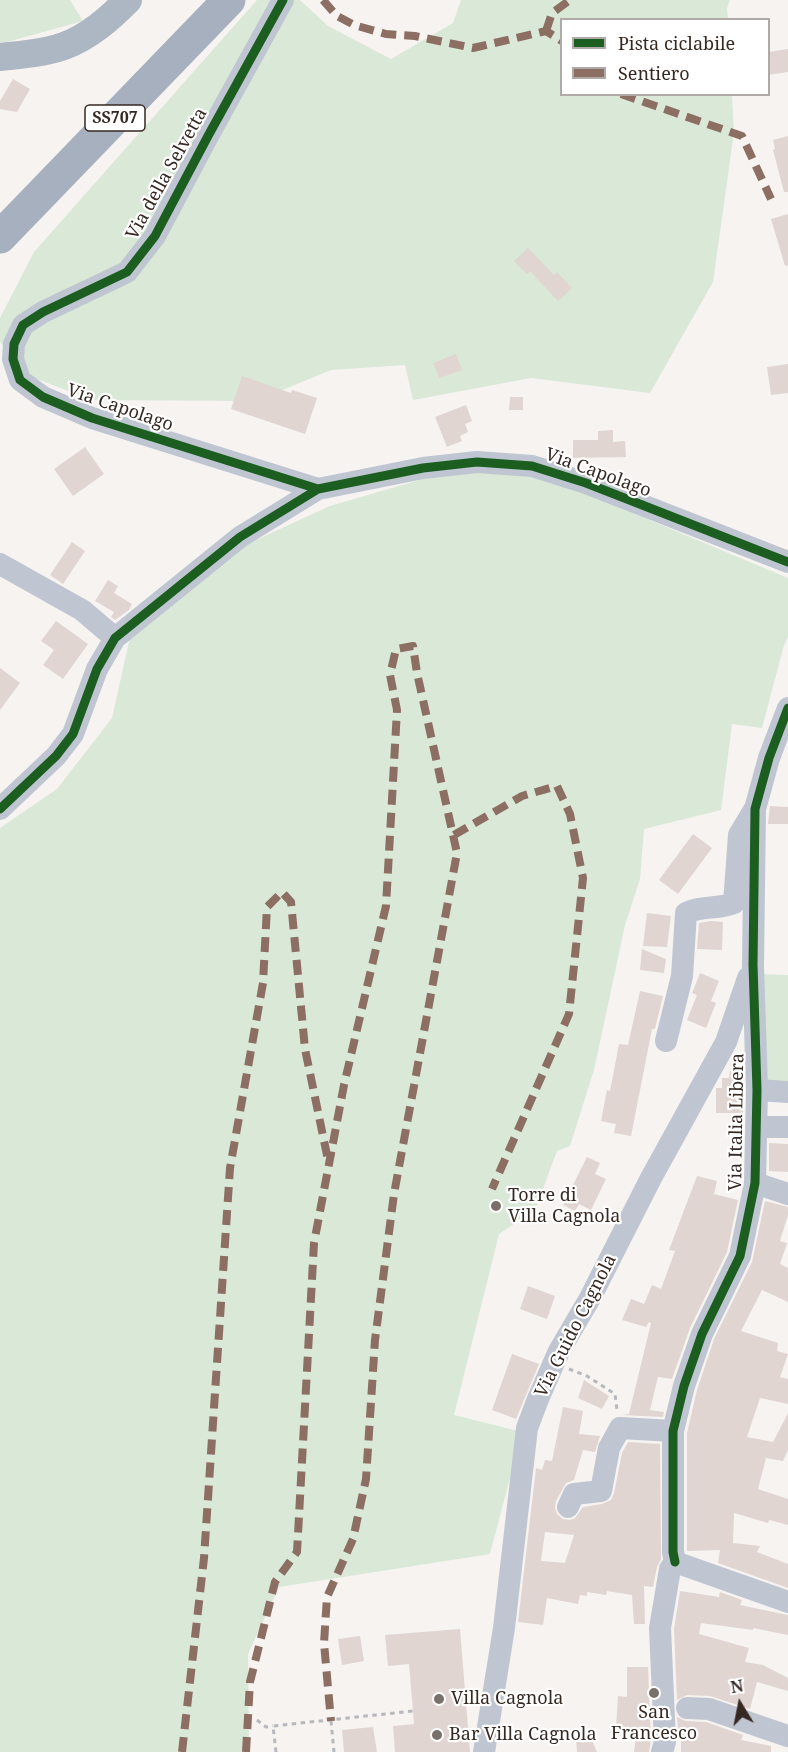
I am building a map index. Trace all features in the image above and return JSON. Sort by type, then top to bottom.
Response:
[{"type":"highway","name":"SS707","points":[[0,207],[200,0]]},
{"type":"highway","name":"SS707","points":[[0,237],[229,0]]},
{"type":"main road","points":[[0,57],[65,46],[96,28],[128,0]]},
{"type":"street","name":"Via della Selvetta","points":[[14,344],[23,324],[127,272],[155,236],[283,0]]},
{"type":"street","name":"Via Capolago","points":[[14,344],[13,359],[20,380],[43,398],[92,418],[318,489]]},
{"type":"street","name":"Via Capolago","points":[[0,809],[56,756],[73,734],[97,669],[115,638],[240,537],[318,489],[423,468],[477,462],[532,466],[586,483],[788,562]]},
{"type":"street","points":[[0,564],[82,610],[115,638]]},
{"type":"street","name":"Via Italia Libera","points":[[662,1752],[673,1710],[660,1628],[670,1569],[675,1562],[673,1552],[673,1431],[684,1386],[702,1334],[740,1256],[755,1183],[758,1090],[753,964],[755,809],[769,758],[788,708]]},
{"type":"street","points":[[666,1041],[682,976],[686,913],[695,908],[722,908],[734,903],[739,835],[755,809]]},
{"type":"street","name":"Via Guido Cagnola","points":[[484,1752],[504,1628],[527,1428],[560,1351],[726,1042],[753,964]]},
{"type":"street","points":[[758,1090],[788,1092]]},
{"type":"street","points":[[757,1127],[788,1127]]},
{"type":"street","points":[[755,1183],[788,1194]]},
{"type":"street","points":[[568,1507],[574,1494],[601,1491],[609,1448],[620,1428],[673,1431]]},
{"type":"street","points":[[675,1562],[788,1602]]},
{"type":"street","points":[[673,1710],[709,1709],[788,1736]]},
{"type":"path","points":[[560,1351],[568,1359],[565,1368],[587,1376],[615,1394],[620,1428]]},
{"type":"path","points":[[257,1719],[266,1726],[273,1726],[413,1711]]},
{"type":"path","points":[[331,1721],[334,1752]]},
{"type":"path","points":[[273,1726],[276,1752]]},
{"type":"green space","points":[[0,0],[70,0],[83,21],[0,42]]},
{"type":"green space","points":[[257,0],[300,0],[328,26],[391,59],[453,23],[461,0],[730,0],[727,8],[728,18],[560,18],[560,96],[732,96],[734,132],[713,282],[650,393],[531,378],[413,400],[405,365],[331,370],[256,401],[92,400],[24,374],[0,342],[0,318],[34,252]]},
{"type":"green space","points":[[477,472],[530,477],[585,493],[788,578],[788,637],[762,728],[732,724],[721,810],[644,829],[640,879],[625,925],[594,1070],[570,1146],[557,1151],[535,1210],[499,1234],[454,1415],[522,1432],[490,1554],[279,1587],[248,1654],[249,1752],[0,1752],[0,828],[57,789],[112,718],[131,633],[245,545],[330,506],[423,479]]},
{"type":"green space","points":[[758,974],[788,975],[788,1085],[764,1084]]},
{"type":"building","points":[[788,49],[788,72],[770,75],[770,52]]},
{"type":"building","points":[[13,79],[30,89],[17,112],[0,109],[0,101]]},
{"type":"building","points":[[788,136],[788,192],[784,192],[773,150],[775,149],[773,140]]},
{"type":"building","points":[[788,214],[788,265],[785,266],[771,219]]},
{"type":"building","points":[[528,248],[554,275],[557,272],[572,288],[558,301],[530,271],[527,274],[514,261]]},
{"type":"building","points":[[456,354],[462,370],[439,378],[433,363]]},
{"type":"building","points":[[788,364],[788,393],[771,395],[767,367]]},
{"type":"building","points":[[242,376],[291,393],[292,390],[317,398],[305,434],[231,409]]},
{"type":"building","points":[[510,397],[523,397],[523,410],[509,410]]},
{"type":"building","points":[[466,405],[472,421],[465,424],[468,432],[460,436],[462,441],[447,447],[435,417]]},
{"type":"building","points":[[613,430],[613,442],[625,441],[626,457],[573,458],[573,440],[598,440],[598,431]]},
{"type":"building","points":[[85,447],[104,474],[73,496],[54,469]]},
{"type":"building","points":[[72,542],[85,551],[63,584],[50,575]]},
{"type":"building","points":[[108,580],[118,586],[114,593],[132,604],[129,610],[115,620],[111,617],[114,612],[95,601]]},
{"type":"building","points":[[56,621],[88,644],[63,679],[43,665],[54,650],[41,641]]},
{"type":"building","points":[[0,668],[20,683],[0,710]]},
{"type":"building","points":[[770,806],[788,807],[788,824],[768,824]]},
{"type":"building","points":[[693,834],[712,848],[678,894],[659,880]]},
{"type":"building","points":[[647,913],[671,916],[667,947],[643,946]]},
{"type":"building","points":[[723,922],[722,950],[697,949],[699,923]]},
{"type":"building","points":[[642,949],[666,959],[664,973],[640,970]]},
{"type":"building","points":[[700,973],[719,981],[711,1001],[716,1003],[706,1028],[687,1020],[697,995],[692,993]]},
{"type":"building","points":[[640,991],[663,996],[655,1029],[652,1029],[631,1136],[614,1133],[616,1124],[601,1121],[607,1090],[610,1091],[619,1044],[628,1045]]},
{"type":"building","points":[[730,1071],[743,1071],[743,1113],[716,1113],[716,1088],[722,1088],[722,1078],[729,1078]]},
{"type":"building","points":[[769,1143],[788,1144],[788,1172],[769,1171]]},
{"type":"building","points":[[587,1157],[600,1163],[595,1174],[606,1179],[591,1210],[579,1204],[575,1211],[563,1205]]},
{"type":"building","points":[[697,1176],[717,1181],[714,1194],[738,1200],[727,1252],[690,1328],[672,1379],[658,1377],[650,1410],[664,1412],[663,1417],[622,1415],[629,1414],[651,1323],[649,1322],[646,1327],[622,1320],[631,1299],[644,1304],[652,1285],[661,1289],[675,1251],[669,1250]]},
{"type":"building","points":[[765,1201],[788,1207],[788,1215],[780,1241],[787,1243],[780,1264],[788,1268],[788,1302],[762,1290],[741,1331],[778,1343],[777,1351],[788,1354],[780,1377],[788,1379],[788,1404],[760,1398],[747,1437],[773,1442],[788,1413],[788,1450],[783,1461],[766,1458],[758,1489],[788,1499],[788,1525],[769,1520],[768,1523],[734,1513],[733,1543],[760,1546],[757,1552],[788,1564],[788,1588],[718,1563],[720,1550],[687,1551],[687,1433],[697,1390],[714,1339],[752,1262]]},
{"type":"building","points":[[528,1286],[555,1296],[547,1319],[520,1309]]},
{"type":"building","points":[[512,1354],[539,1364],[516,1419],[492,1410]]},
{"type":"building","points":[[584,1380],[609,1396],[602,1409],[578,1398]]},
{"type":"building","points":[[563,1407],[583,1411],[579,1434],[600,1436],[595,1452],[583,1450],[574,1480],[566,1483],[556,1501],[557,1514],[563,1519],[570,1520],[575,1518],[583,1507],[611,1500],[622,1453],[628,1442],[660,1444],[661,1559],[653,1587],[644,1586],[645,1624],[634,1624],[632,1595],[607,1591],[606,1595],[587,1592],[587,1596],[580,1595],[578,1604],[547,1598],[543,1625],[518,1622],[536,1468],[542,1470],[545,1460],[552,1461]],"holes":[[[545,1532],[574,1535],[565,1563],[541,1561]]]},
{"type":"building","points":[[680,1591],[719,1597],[720,1592],[742,1600],[740,1605],[788,1615],[788,1635],[753,1628],[753,1630],[701,1623],[699,1634],[749,1648],[745,1662],[763,1665],[788,1678],[788,1691],[757,1682],[750,1709],[710,1696],[687,1695],[677,1700],[674,1629]]},
{"type":"building","name":"Villa Cagnola","points":[[460,1629],[470,1752],[395,1752],[393,1726],[414,1724],[409,1664],[388,1666],[385,1635]]},
{"type":"building","points":[[360,1636],[364,1661],[342,1665],[338,1639]]},
{"type":"building","points":[[627,1667],[648,1667],[651,1740],[649,1752],[634,1752],[637,1729],[616,1727],[618,1696],[627,1697]]},
{"type":"building","points":[[677,1717],[686,1721],[706,1722],[743,1735],[741,1740],[771,1746],[771,1752],[681,1752],[681,1729],[678,1729]]},
{"type":"building","points":[[373,1727],[377,1752],[344,1752],[342,1730]]},
{"type":"building","points":[[591,1738],[597,1752],[577,1752],[576,1739]]},
{"type":"marked path","points":[[323,0],[337,16],[354,25],[386,34],[415,36],[473,48],[546,31],[560,40]]},
{"type":"marked path","points":[[546,31],[552,13],[570,0]]},
{"type":"marked path","points":[[627,96],[742,136],[771,199]]},
{"type":"marked path","points":[[246,1752],[250,1682],[275,1582],[297,1552],[314,1243],[344,1085],[386,906],[397,710],[390,675],[396,649],[413,646],[457,853],[394,1194],[375,1340],[366,1479],[353,1539],[327,1597],[324,1643],[331,1721]]},
{"type":"marked path","points":[[454,835],[522,796],[557,786],[570,814],[583,878],[569,1014],[492,1189]]},
{"type":"marked path","points":[[182,1752],[204,1558],[230,1168],[263,983],[267,907],[282,892],[291,902],[305,1049],[328,1160]]},
{"type":"cycle path","points":[[283,0],[155,236],[127,272],[43,312],[23,325],[14,344],[13,359],[20,380],[43,397],[92,418],[318,489]]},
{"type":"cycle path","points":[[0,809],[56,756],[73,734],[97,669],[115,638],[240,537],[318,489],[423,468],[477,462],[532,466],[586,483],[788,562]]},
{"type":"cycle path","points":[[675,1562],[673,1552],[673,1431],[684,1386],[702,1334],[740,1256],[755,1183],[757,1090],[753,965],[755,809],[769,758],[788,708]]},
{"type":"place","name":"Torre di Villa Cagnola","points":[[496,1206]]},
{"type":"place","name":"San Francesco","points":[[654,1693]]},
{"type":"place","name":"Villa Cagnola","points":[[439,1699]]},
{"type":"place","name":"Bar Villa Cagnola","points":[[437,1735]]}]
